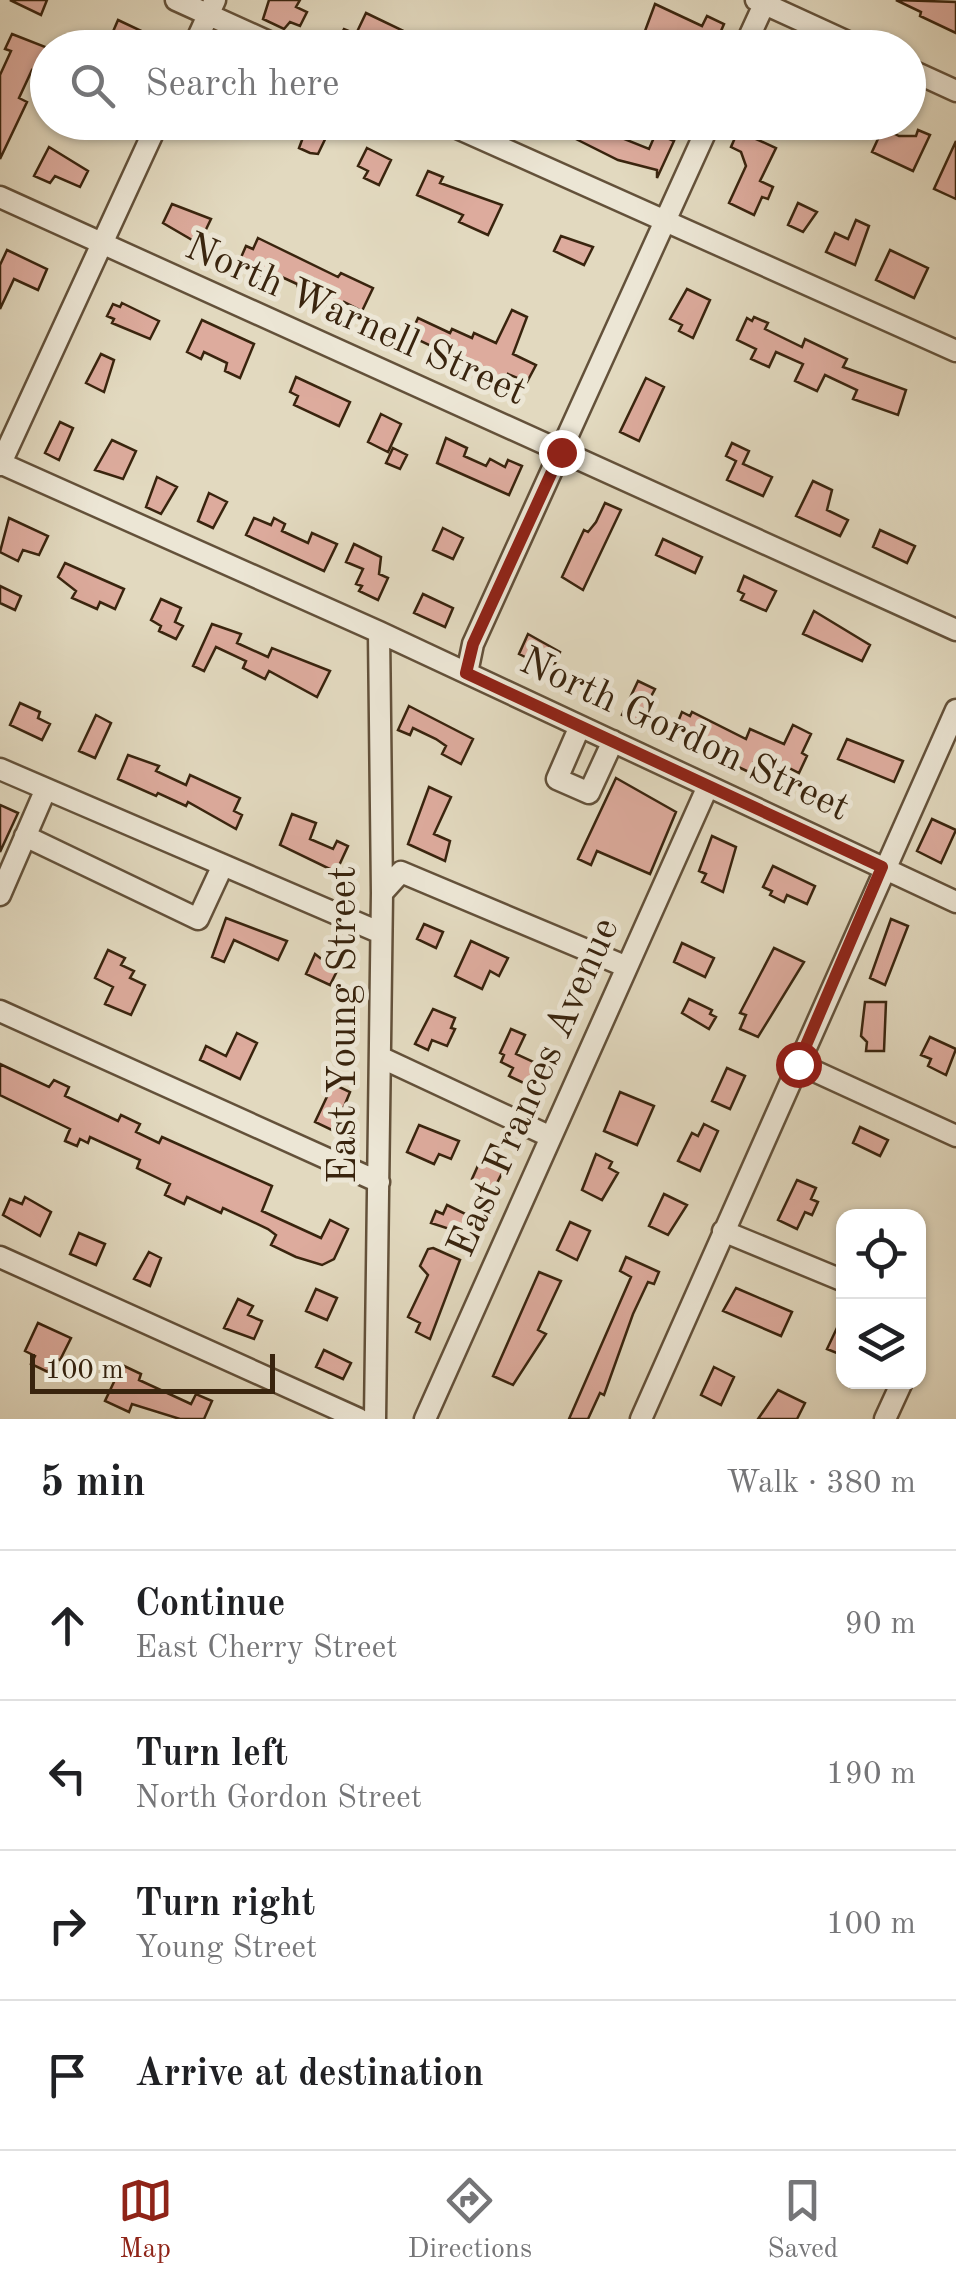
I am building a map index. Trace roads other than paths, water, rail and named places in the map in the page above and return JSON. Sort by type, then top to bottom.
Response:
[{"type":"street","points":[[176,0],[212,7],[251,30]]},
{"type":"street","points":[[751,30],[762,1],[822,30]]},
{"type":"street","points":[[201,30],[212,7]]},
{"type":"street","points":[[926,77],[956,91]]},
{"type":"street","points":[[0,464],[150,140]]},
{"type":"street","points":[[483,140],[956,351]]},
{"type":"street","points":[[466,673],[473,644],[702,140]]},
{"type":"street","name":"North Warnell Street","points":[[0,197],[956,630]]},
{"type":"street","name":"North Gordon Street","points":[[0,464],[378,632],[956,902]]},
{"type":"street","name":"East Young Street","points":[[375,1419],[382,893],[378,632]]},
{"type":"street","points":[[644,1418],[882,867],[956,710]]},
{"type":"street","points":[[580,726],[557,778],[589,793],[612,742]]},
{"type":"street","points":[[0,769],[381,934]]},
{"type":"street","name":"East Frances Avenue","points":[[425,1419],[708,786]]},
{"type":"street","points":[[0,895],[45,791]]},
{"type":"street","points":[[25,836],[198,919],[223,864]]},
{"type":"street","points":[[382,893],[401,872],[628,967]]},
{"type":"street","points":[[0,1012],[378,1182]]},
{"type":"street","points":[[380,1057],[552,1137]]},
{"type":"street","points":[[798,1064],[956,1136]]},
{"type":"street","points":[[724,1231],[836,1279]]},
{"type":"street","points":[[0,1258],[359,1419]]},
{"type":"street","points":[[886,1419],[899,1389]]}]
